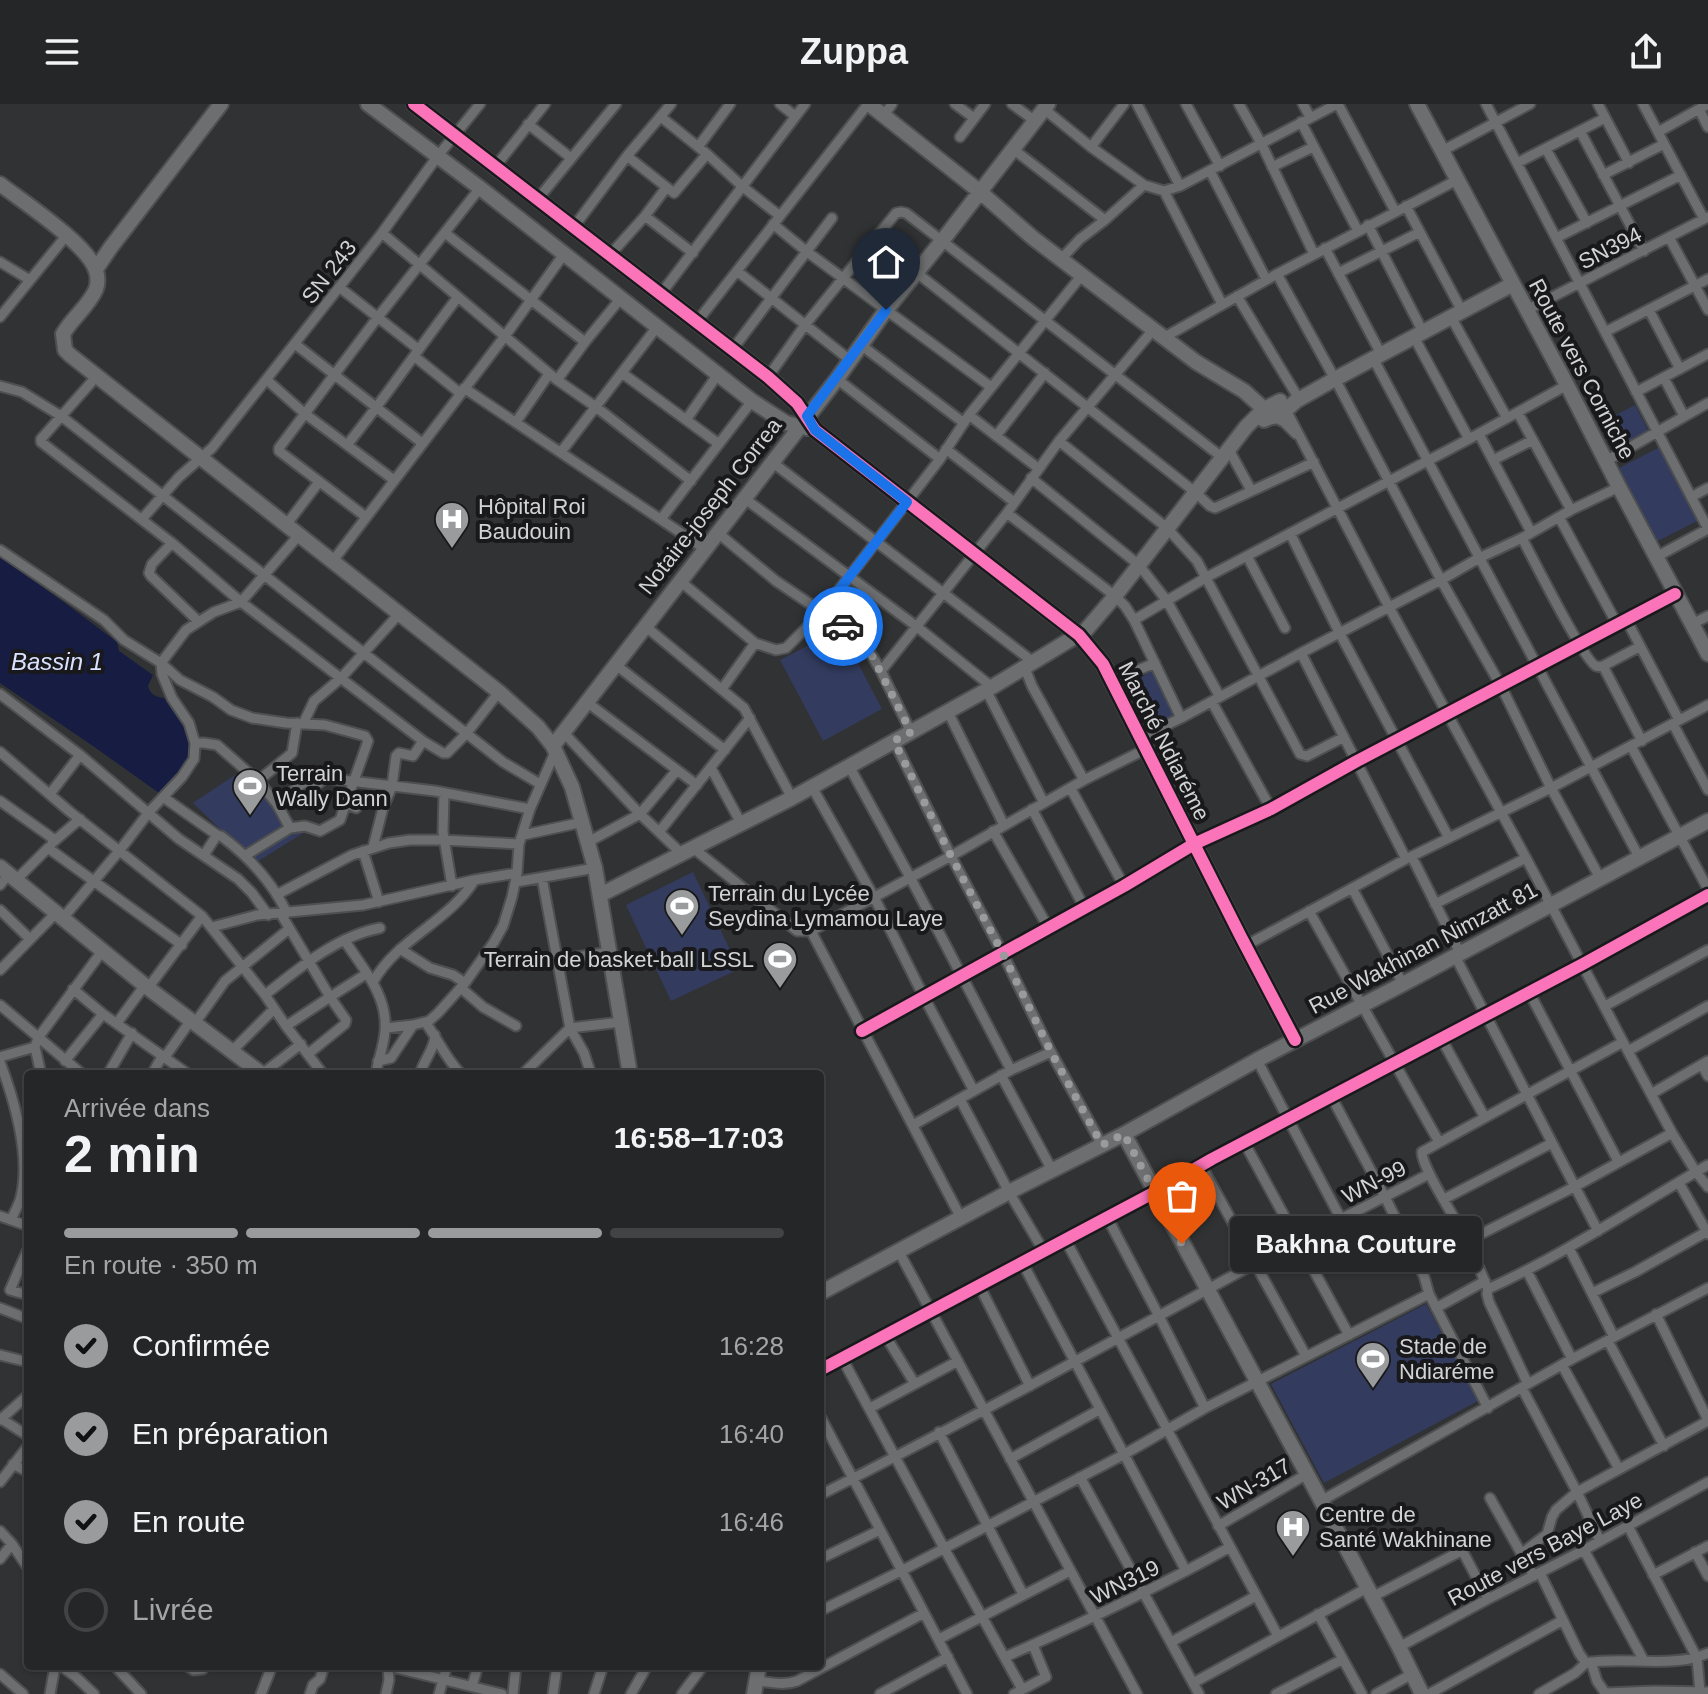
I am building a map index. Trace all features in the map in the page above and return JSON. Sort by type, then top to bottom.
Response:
[{"type":"street","points":[[96,269],[221,104]]},
{"type":"street","points":[[368,104],[758,405],[786,423],[803,421],[797,403],[768,377],[414,104]]},
{"type":"street","name":"SN 243","points":[[142,519],[179,477],[212,448],[480,104]]},
{"type":"street","points":[[495,167],[545,104]]},
{"type":"street","points":[[537,200],[616,104]]},
{"type":"street","points":[[573,228],[671,104]]},
{"type":"street","points":[[698,147],[730,104]]},
{"type":"street","points":[[780,104],[795,116]]},
{"type":"street","points":[[660,295],[805,104]]},
{"type":"street","points":[[696,323],[869,104],[888,109],[1014,223],[1158,334],[1206,369],[1244,391],[1283,406]]},
{"type":"street","points":[[955,104],[974,118]]},
{"type":"street","points":[[960,137],[985,104]]},
{"type":"street","points":[[1012,104],[1042,111],[1144,185],[1164,191],[1215,169],[1338,104],[1395,211]]},
{"type":"street","points":[[1091,147],[1124,104]]},
{"type":"street","points":[[1137,104],[1180,186]]},
{"type":"street","points":[[1186,104],[1266,279]]},
{"type":"street","points":[[1239,104],[1314,254]]},
{"type":"street","points":[[1303,104],[1313,147],[1358,231]]},
{"type":"street","name":"Route vers Corniche","points":[[1417,104],[1708,654]]},
{"type":"street","points":[[1486,104],[1708,529],[1656,557]]},
{"type":"street","points":[[1442,151],[1530,104]]},
{"type":"street","points":[[1598,104],[1629,163]]},
{"type":"street","points":[[1643,104],[1706,218]]},
{"type":"street","points":[[1658,132],[1703,106],[1708,127]]},
{"type":"street","name":"Notaire-joseph Correa","points":[[554,748],[837,379],[886,310],[1042,111]]},
{"type":"street","points":[[661,117],[743,187],[806,251],[991,387]]},
{"type":"street","points":[[1517,163],[1605,118]]},
{"type":"street","points":[[528,124],[571,158]]},
{"type":"street","points":[[1580,131],[1644,251]]},
{"type":"street","points":[[1603,175],[1664,144]]},
{"type":"street","points":[[1272,167],[1313,147]]},
{"type":"street","points":[[1013,149],[1105,220]]},
{"type":"street","points":[[1546,149],[1587,223]]},
{"type":"street","points":[[627,156],[675,193],[707,154]]},
{"type":"street","points":[[1556,238],[1681,175]]},
{"type":"street","points":[[881,671],[1007,513],[1059,441],[1115,374],[1158,334],[1222,304],[1457,180]]},
{"type":"street","points":[[0,184],[66,236],[96,269],[96,289],[63,334],[65,350],[499,692],[538,727],[554,748],[572,787],[595,868],[629,1070]]},
{"type":"street","points":[[1061,259],[1144,185]]},
{"type":"street","points":[[366,517],[279,450],[304,413],[480,188]]},
{"type":"street","points":[[609,256],[666,188]]},
{"type":"street","points":[[1164,191],[1222,304]]},
{"type":"street","points":[[1406,206],[1507,418]]},
{"type":"street","points":[[768,377],[805,325],[896,213],[906,213],[1115,374],[1226,454],[1251,490]]},
{"type":"street","points":[[541,235],[556,215]]},
{"type":"street","points":[[645,216],[693,253]]},
{"type":"street","points":[[732,350],[832,218]]},
{"type":"street","name":"SN394","points":[[1527,310],[1706,218]]},
{"type":"street","points":[[1368,225],[1419,334],[1531,532]]},
{"type":"street","points":[[1338,273],[1420,232]]},
{"type":"street","points":[[382,233],[553,377],[691,481]]},
{"type":"street","points":[[445,233],[585,342]]},
{"type":"street","points":[[0,317],[66,236]]},
{"type":"street","points":[[1669,237],[1708,310]]},
{"type":"street","points":[[80,249],[111,247]]},
{"type":"street","points":[[1325,248],[1479,558],[1639,857]]},
{"type":"street","points":[[332,562],[564,254]]},
{"type":"street","points":[[0,262],[30,280]]},
{"type":"street","points":[[737,271],[850,360]]},
{"type":"street","points":[[917,273],[1210,506],[1215,508],[1314,462]]},
{"type":"street","points":[[1277,274],[1501,686],[1600,878]]},
{"type":"street","points":[[680,581],[755,643],[776,650],[786,648],[822,612],[850,577],[991,387],[1082,275]]},
{"type":"street","points":[[1605,332],[1708,279]]},
{"type":"street","points":[[600,895],[792,798],[1079,635],[1115,596],[1246,427],[1513,284]]},
{"type":"street","points":[[339,287],[462,391],[516,422],[705,549]]},
{"type":"street","points":[[1237,296],[1283,406],[1337,509],[1672,1133],[1708,1187]]},
{"type":"street","points":[[347,445],[458,297]]},
{"type":"street","points":[[516,422],[621,298]]},
{"type":"street","points":[[1649,310],[1680,369]]},
{"type":"street","points":[[561,452],[657,327]]},
{"type":"street","points":[[295,344],[422,443]]},
{"type":"street","points":[[861,345],[1038,468]]},
{"type":"street","points":[[1636,392],[1708,354]]},
{"type":"street","points":[[622,373],[719,444]]},
{"type":"street","points":[[996,436],[1045,373]]},
{"type":"street","points":[[686,420],[718,374]]},
{"type":"street","points":[[96,377],[41,442],[142,519],[241,602],[423,741],[445,754],[466,734],[499,692]]},
{"type":"street","points":[[1664,378],[1684,416]]},
{"type":"street","points":[[837,379],[940,459]]},
{"type":"street","points":[[267,380],[304,413],[394,480]]},
{"type":"street","points":[[1134,620],[1207,577],[1567,385]]},
{"type":"street","points":[[0,386],[22,392],[61,416],[466,734],[503,762],[540,784]]},
{"type":"street","points":[[661,519],[719,444],[780,387]]},
{"type":"street","points":[[1606,461],[1706,404],[1708,416]]},
{"type":"street","points":[[1283,406],[1284,422],[1302,439]]},
{"type":"street","points":[[1518,413],[1571,510]]},
{"type":"street","name":"Marché Ndiaréme","points":[[803,421],[1079,635],[1103,664],[1295,1040]]},
{"type":"street","points":[[1493,460],[1533,440]]},
{"type":"street","points":[[1059,441],[1167,528],[1188,550],[1207,577],[1302,755],[1307,756],[1344,737]]},
{"type":"street","points":[[946,449],[1014,502]]},
{"type":"street","points":[[772,462],[1028,664],[1032,686],[1084,780]]},
{"type":"street","points":[[1031,478],[1139,565],[1167,601],[1271,809]]},
{"type":"street","points":[[286,525],[319,482]]},
{"type":"street","points":[[564,733],[659,832],[797,931],[811,931],[1071,789],[1181,718],[1259,675],[1619,487]]},
{"type":"street","points":[[1691,497],[1708,488]]},
{"type":"street","points":[[744,498],[916,626],[989,688],[1044,803]]},
{"type":"street","points":[[1007,513],[1125,606],[1181,718]]},
{"type":"street","points":[[1559,517],[1639,647],[1708,790]]},
{"type":"street","points":[[718,533],[776,581],[862,639],[911,732]]},
{"type":"street","points":[[1290,533],[1449,838]]},
{"type":"street","points":[[0,970],[94,882],[194,759],[195,743],[189,723],[172,698],[162,674],[161,663],[180,635],[198,621],[241,602],[299,535]]},
{"type":"street","points":[[1522,538],[1593,664],[1603,666],[1639,647]]},
{"type":"street","points":[[172,543],[152,564],[149,573],[198,621]]},
{"type":"street","points":[[0,550],[104,620],[124,640],[161,663],[188,685],[241,714],[263,720],[332,726],[368,738],[353,782],[351,805],[340,820],[320,831],[305,826],[290,828],[246,855]]},
{"type":"street","points":[[1247,556],[1285,628]]},
{"type":"street","points":[[862,1031],[1194,844],[1271,809],[1675,594]]},
{"type":"street","points":[[258,781],[292,753],[300,724],[314,701],[341,678],[399,614]]},
{"type":"street","points":[[1692,624],[1708,616]]},
{"type":"street","points":[[645,626],[744,708],[792,798]]},
{"type":"street","points":[[722,689],[755,643]]},
{"type":"street","points":[[1301,653],[1435,904],[1486,1014],[1598,1231]]},
{"type":"street","points":[[1112,681],[1155,663]]},
{"type":"street","points":[[616,665],[725,750]]},
{"type":"street","points":[[1603,666],[1642,741]]},
{"type":"street","points":[[0,694],[80,755],[179,839],[238,879],[268,915]]},
{"type":"street","points":[[588,703],[697,785]]},
{"type":"street","points":[[1245,946],[1708,705]]},
{"type":"street","points":[[948,712],[1004,825]]},
{"type":"street","points":[[659,832],[750,718]]},
{"type":"street","points":[[373,847],[392,786],[396,756],[399,753],[413,756],[423,741]]},
{"type":"street","points":[[894,741],[1051,1052],[1102,1145]]},
{"type":"street","points":[[195,743],[217,745],[258,781],[277,804],[290,828]]},
{"type":"street","points":[[824,1368],[1583,964],[1708,892],[1631,746]]},
{"type":"street","points":[[386,1028],[413,1025],[434,1018],[463,985],[499,934],[508,913],[530,809],[554,748]]},
{"type":"street","points":[[0,752],[202,916],[320,1070]]},
{"type":"street","points":[[50,794],[80,755]]},
{"type":"street","points":[[849,766],[962,976],[1052,1170]]},
{"type":"street","points":[[711,768],[741,823]]},
{"type":"street","points":[[588,842],[640,814],[677,770]]},
{"type":"street","points":[[277,804],[305,782],[319,783],[325,778],[444,793],[530,809]]},
{"type":"street","points":[[812,787],[874,897],[974,1091]]},
{"type":"street","points":[[1071,789],[1124,886]]},
{"type":"street","points":[[444,793],[443,840],[452,886]]},
{"type":"street","points":[[163,797],[246,855],[278,894],[289,929],[346,1020],[308,1054]]},
{"type":"street","points":[[0,801],[94,882],[182,945]]},
{"type":"street","points":[[1032,809],[1084,907]]},
{"type":"street","points":[[80,819],[52,844],[6,876],[257,1070]]},
{"type":"street","name":"Rue Wakhinan Nimzatt 81","points":[[824,1291],[1708,821]]},
{"type":"street","points":[[278,894],[341,860],[373,847],[401,841],[521,840],[583,822]]},
{"type":"street","points":[[993,831],[1048,927]]},
{"type":"street","points":[[204,855],[217,835]]},
{"type":"street","points":[[363,851],[379,902]]},
{"type":"street","points":[[1435,904],[1526,858]]},
{"type":"street","points":[[212,927],[257,915],[379,902],[474,880],[542,878],[595,868]]},
{"type":"street","points":[[542,878],[570,1028],[590,1070]]},
{"type":"street","points":[[286,1026],[330,997],[369,978],[447,912],[464,896],[474,880]]},
{"type":"street","points":[[1352,888],[1403,984]]},
{"type":"street","points":[[0,910],[30,939]]},
{"type":"street","points":[[1309,911],[1439,1142]]},
{"type":"street","points":[[117,1023],[202,916]]},
{"type":"street","points":[[265,995],[308,960],[362,931],[380,928]]},
{"type":"street","points":[[155,1070],[220,987],[289,929]]},
{"type":"street","points":[[811,931],[961,1218]]},
{"type":"street","points":[[345,941],[381,997],[386,1028],[377,1070]]},
{"type":"street","points":[[400,949],[430,968],[453,975],[483,1007],[516,1026]]},
{"type":"street","points":[[11,1220],[21,1195],[23,1151],[14,1101],[0,1060],[36,1042],[103,950]]},
{"type":"street","points":[[1605,1006],[1708,950]]},
{"type":"street","points":[[557,960],[609,952]]},
{"type":"street","points":[[73,989],[183,1070]]},
{"type":"street","points":[[1529,992],[1618,1161]]},
{"type":"street","points":[[0,1005],[36,1042],[77,1070]]},
{"type":"street","points":[[1600,1541],[1525,1386],[1467,1241],[1421,1154],[1423,1150],[1528,1093],[1708,1006]]},
{"type":"street","points":[[232,1051],[274,1009]]},
{"type":"street","points":[[65,1061],[103,1014]]},
{"type":"street","points":[[425,1022],[457,1070]]},
{"type":"street","points":[[527,1070],[570,1028],[621,1022]]},
{"type":"street","points":[[378,1061],[391,1058],[413,1025]]},
{"type":"street","points":[[110,1070],[132,1033]]},
{"type":"street","points":[[421,1070],[435,1042],[435,1035]]},
{"type":"street","points":[[1441,1038],[1484,1116]]},
{"type":"street","points":[[36,1042],[40,1070]]},
{"type":"street","points":[[267,1070],[301,1044]]},
{"type":"street","points":[[913,1125],[1006,1072],[1051,1052]]},
{"type":"street","points":[[1257,1060],[1341,1219]]},
{"type":"street","points":[[1651,1094],[1705,1063],[1708,1076]]},
{"type":"street","points":[[1331,1096],[1385,1197],[1424,1276],[1429,1294],[1488,1408]]},
{"type":"street","points":[[960,1099],[1043,1250]]},
{"type":"street","points":[[1467,1241],[1672,1133]]},
{"type":"street","points":[[1124,1134],[1422,1694]]},
{"type":"street","points":[[1244,1142],[1349,1335]]},
{"type":"street","points":[[1444,1199],[1552,1143]]},
{"type":"street","points":[[1201,1165],[1306,1356]]},
{"type":"street","points":[[1436,1308],[1527,1271],[1708,1165]]},
{"type":"street","name":"WN-99","points":[[824,1493],[1429,1174]]},
{"type":"street","points":[[1592,1293],[1708,1232],[1679,1183]]},
{"type":"street","points":[[0,1216],[24,1225]]},
{"type":"street","points":[[1107,1217],[1205,1408]]},
{"type":"street","points":[[1065,1239],[1278,1636]]},
{"type":"street","points":[[1569,1248],[1664,1446]]},
{"type":"street","points":[[899,1252],[1137,1694]]},
{"type":"street","points":[[24,1258],[10,1290],[24,1294]]},
{"type":"street","points":[[1022,1262],[1186,1571]]},
{"type":"street","points":[[1527,1271],[1572,1359]]},
{"type":"street","points":[[979,1285],[1030,1386]]},
{"type":"street","points":[[1321,1501],[1572,1359],[1656,1314],[1707,1292]]},
{"type":"street","points":[[824,1609],[987,1527],[1205,1408],[1429,1294]]},
{"type":"street","points":[[0,1308],[24,1317]]},
{"type":"street","points":[[1521,1554],[1547,1534],[1556,1510],[1577,1492],[1708,1420],[1656,1314]]},
{"type":"street","points":[[885,1335],[915,1384]]},
{"type":"street","points":[[0,1355],[24,1361]]},
{"type":"street","points":[[842,1358],[1005,1657],[1018,1692],[1046,1677],[1033,1645]]},
{"type":"street","points":[[870,1408],[958,1361]]},
{"type":"street","points":[[1562,1365],[1619,1469]]},
{"type":"street","points":[[24,1398],[0,1419],[24,1434]]},
{"type":"street","points":[[1010,1459],[1099,1410]]},
{"type":"street","points":[[824,1424],[967,1694]]},
{"type":"street","points":[[939,1432],[1023,1594]]},
{"type":"street","points":[[0,1482],[24,1451]]},
{"type":"street","points":[[13,1464],[24,1470]]},
{"type":"street","name":"WN-317","points":[[1218,1526],[1307,1474]]},
{"type":"street","points":[[1080,1477],[1199,1694]]},
{"type":"street","name":"Route vers Baye Laye","points":[[1399,1647],[1708,1482]]},
{"type":"street","points":[[1490,1498],[1606,1694],[1706,1693],[1697,1658],[1628,1526]]},
{"type":"street","points":[[824,1557],[880,1530]]},
{"type":"street","points":[[0,1531],[24,1562]]},
{"type":"street","points":[[0,1559],[12,1544]]},
{"type":"street","points":[[1653,1575],[1708,1546]]},
{"type":"street","name":"WN319","points":[[1005,1657],[1143,1593],[1230,1547]]},
{"type":"street","points":[[1584,1550],[1644,1661]]},
{"type":"street","points":[[1193,1683],[1318,1614],[1461,1551],[1488,1599]]},
{"type":"street","points":[[1695,1552],[1708,1576]]},
{"type":"street","points":[[939,1639],[1070,1571]]},
{"type":"street","points":[[1171,1642],[1256,1596]]},
{"type":"street","points":[[824,1667],[924,1613]]},
{"type":"street","points":[[1318,1614],[1362,1694]]},
{"type":"street","points":[[1429,1694],[1563,1620]]},
{"type":"street","points":[[1545,1692],[1589,1662],[1697,1658],[1708,1653]]},
{"type":"street","points":[[880,1694],[948,1657]]},
{"type":"street","points":[[1276,1694],[1343,1659]]},
{"type":"street","points":[[50,1694],[62,1670]]},
{"type":"street","points":[[66,1670],[94,1694]]},
{"type":"street","points":[[119,1670],[141,1694]]},
{"type":"street","points":[[261,1694],[270,1670]]},
{"type":"street","points":[[310,1694],[323,1670]]},
{"type":"street","points":[[386,1694],[388,1670]]},
{"type":"street","points":[[406,1670],[499,1694]]},
{"type":"street","points":[[439,1694],[446,1670]]},
{"type":"street","points":[[472,1686],[477,1670]]},
{"type":"street","points":[[513,1694],[516,1670]]},
{"type":"street","points":[[553,1694],[556,1670]]},
{"type":"street","points":[[594,1694],[602,1670]]},
{"type":"street","points":[[631,1694],[645,1670]]},
{"type":"street","points":[[682,1694],[700,1670]]},
{"type":"street","points":[[756,1680],[779,1689],[818,1670]]},
{"type":"street","points":[[0,1674],[23,1694]]},
{"type":"street","points":[[1376,1694],[1412,1674]]},
{"type":"street","points":[[5,1694],[10,1683]]},
{"type":"shaded area","points":[[1635,405],[1649,432],[1616,451],[1601,423]]},
{"type":"shaded area","points":[[1660,447],[1697,521],[1656,542],[1619,468]]},
{"type":"shaded area","points":[[840,629],[882,709],[823,741],[780,660]]},
{"type":"shaded area","points":[[1152,671],[1175,714],[1148,729],[1125,686]]},
{"type":"shaded area","name":"Terrain Wally Dann","points":[[247,767],[305,832],[255,863],[193,803]]},
{"type":"shaded area","name":"Terrain du Lycée Seydina Lymamou Laye","points":[[693,872],[739,969],[671,1001],[626,905]]},
{"type":"shaded area","name":"Stade de Ndiaréme","points":[[1426,1304],[1478,1401],[1324,1483],[1271,1384]]},
{"type":"water","name":"Bassin 1","points":[[0,557],[117,642],[119,651],[153,675],[148,686],[151,692],[169,699],[183,718],[193,751],[180,776],[159,793],[0,683]]},
{"type":"cycle path","points":[[414,104],[768,377],[797,403],[815,430],[1079,635],[1103,664],[1295,1040]]},
{"type":"cycle path","points":[[862,1031],[1194,844],[1271,809],[1675,594]]},
{"type":"cycle path","points":[[824,1368],[1708,895]]},
{"type":"way so far","points":[[843,626],[866,644],[901,711],[911,732],[894,741],[1051,1052],[1102,1145],[1124,1134],[1182,1244]]},
{"type":"place","name":"Hôpital Roi Baudouin","points":[[452,550]]},
{"type":"place","name":"Terrain Wally Dann","points":[[250,817]]},
{"type":"place","name":"Terrain du Lycée Seydina Lymamou Laye","points":[[682,937]]},
{"type":"place","name":"Terrain de basket-ball LSSL","points":[[780,990]]},
{"type":"place","name":"Bakhna Couture","points":[[1182,1244]]},
{"type":"place","name":"Stade de Ndiaréme","points":[[1373,1390]]},
{"type":"place","name":"Centre de Santé Wakhinane","points":[[1293,1558]]},
{"type":"route","points":[[843,626],[822,612],[907,502],[815,430],[807,416],[886,310]]}]
